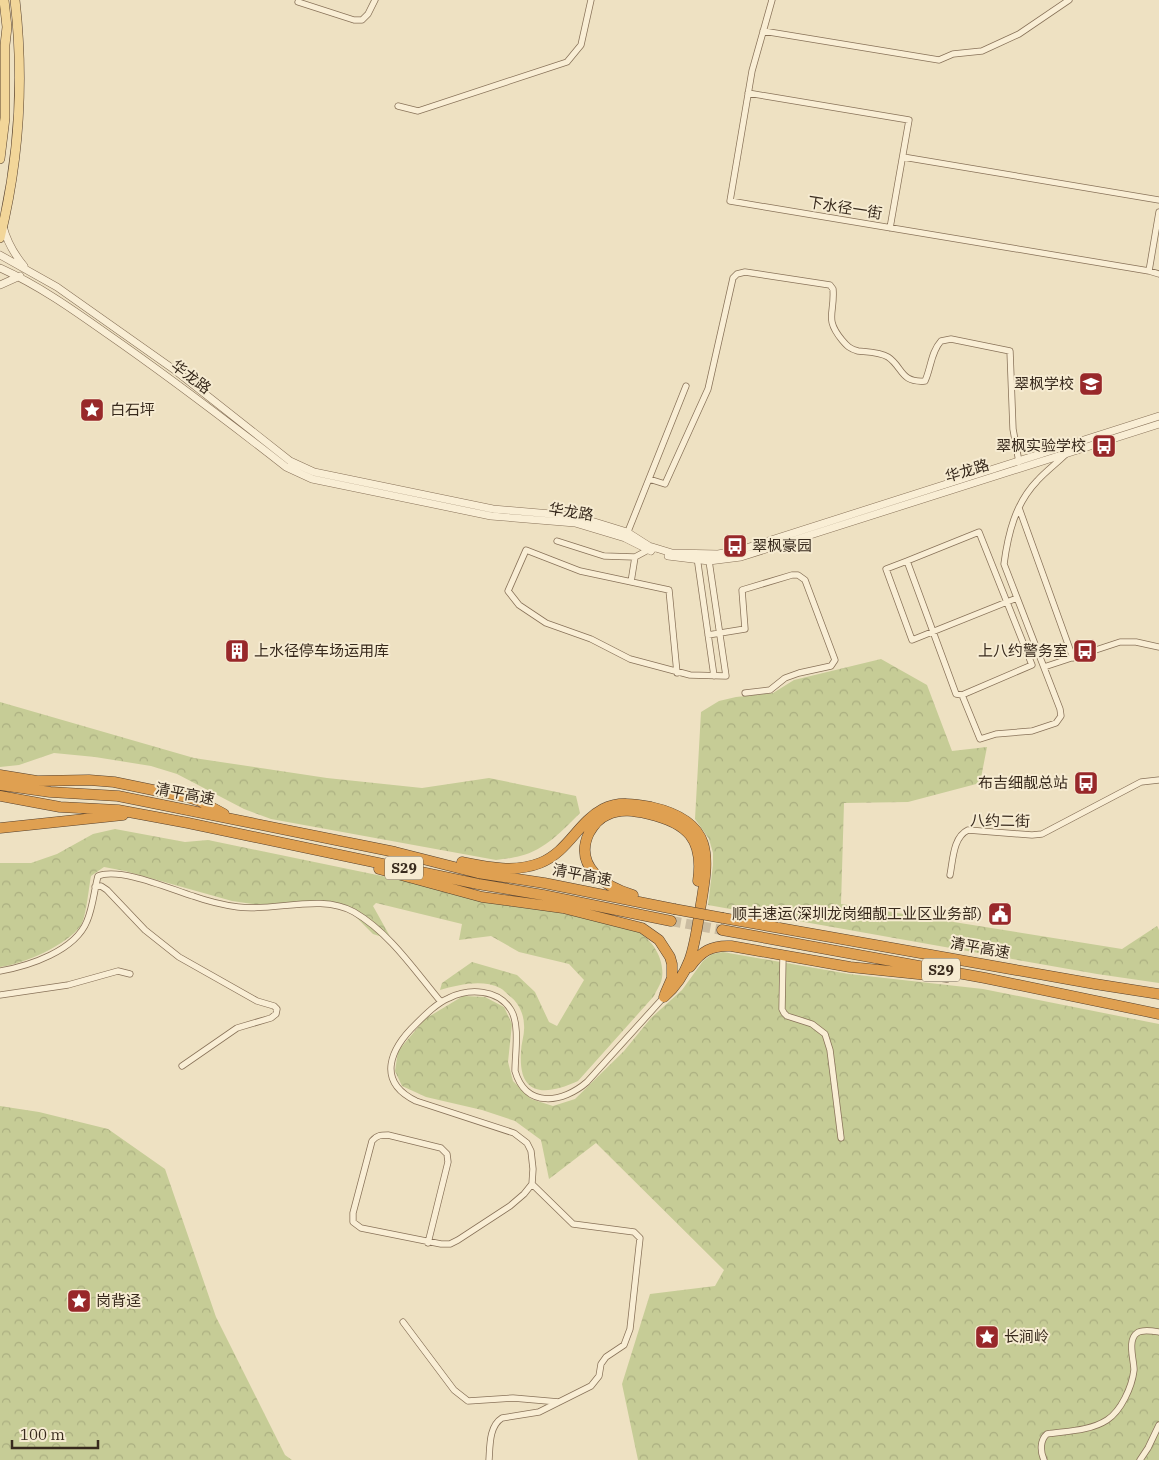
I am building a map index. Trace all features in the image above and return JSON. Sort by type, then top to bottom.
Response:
[{"type":"highway","points":[[0,776],[37,781],[89,780],[114,782],[193,799],[212,807],[228,818]]},
{"type":"highway","name":"清平高速","points":[[0,785],[50,792],[108,795],[395,852],[478,873],[544,883],[723,918],[1159,994]]},
{"type":"highway","name":"清平高速","points":[[0,796],[60,806],[137,813],[478,884],[671,921]]},
{"type":"highway","points":[[395,852],[491,868],[518,868],[536,864],[556,854],[590,818],[609,806],[623,803],[639,805],[676,815],[690,824],[700,836],[705,848],[706,865],[694,948],[684,973],[676,986]]},
{"type":"highway","points":[[664,997],[677,978],[689,945],[699,876],[699,855],[696,844],[686,829],[663,817],[623,810],[611,813],[600,819],[591,830],[586,843],[586,857],[592,870],[604,882],[618,890],[674,909]]},
{"type":"highway","points":[[0,828],[137,813]]},
{"type":"highway","points":[[291,844],[316,853],[477,896],[564,908],[642,928],[654,935],[663,945],[672,964],[672,978],[664,997]]},
{"type":"highway","name":"清平高速","points":[[722,930],[985,978],[1159,1014]]},
{"type":"highway","points":[[664,997],[676,986],[698,956],[716,946],[731,946],[850,967],[932,976],[985,978]]},
{"type":"main road","points":[[0,159],[5,118],[5,45],[7,27],[4,0]]},
{"type":"main road","points":[[0,238],[17,135],[20,91],[15,0]]},
{"type":"main road","points":[[0,32],[5,45]]},
{"type":"street","points":[[298,2],[354,20],[362,20],[368,14],[375,0]]},
{"type":"street","points":[[398,106],[418,111],[567,62],[581,45],[591,0]]},
{"type":"street","name":"下水径一街","points":[[771,0],[752,71],[730,202],[1159,274]]},
{"type":"street","points":[[763,31],[940,60],[953,54],[982,51],[989,48],[1019,34],[1069,0]]},
{"type":"street","points":[[748,94],[909,120],[890,228]]},
{"type":"street","points":[[902,157],[1159,200]]},
{"type":"street","points":[[1149,271],[1159,212]]},
{"type":"street","points":[[3,226],[14,254],[28,271]]},
{"type":"street","name":"华龙路","points":[[0,255],[57,287],[176,371],[290,461],[303,468],[314,472],[493,509],[575,516],[626,535],[648,548],[672,557],[741,557],[1159,424]]},
{"type":"street","name":"华龙路","points":[[0,268],[20,276],[52,296],[168,376],[286,467],[299,474],[321,481],[491,516],[575,523],[626,535]]},
{"type":"street","points":[[649,479],[665,484],[708,389],[733,278],[737,274],[745,272],[830,285],[834,289],[831,321],[834,330],[848,348],[886,356],[905,377],[916,382],[925,381],[936,347],[941,341],[951,339],[1010,350],[1013,429],[1019,462]]},
{"type":"street","points":[[0,285],[20,276]]},
{"type":"street","points":[[626,535],[686,386]]},
{"type":"street","name":"华龙路","points":[[709,558],[740,550],[1019,462],[1159,416]]},
{"type":"street","points":[[962,695],[980,739],[996,734],[1032,731],[1056,723],[1061,716],[1060,709],[1004,564],[1007,541],[1019,508],[1030,488],[1079,443]]},
{"type":"street","points":[[1019,508],[1073,658]]},
{"type":"street","points":[[907,561],[933,632],[956,694],[962,695],[1032,665],[1007,603],[979,532],[886,569],[912,640],[933,632],[1007,603],[1018,598]]},
{"type":"street","points":[[556,540],[604,556],[635,557],[648,548]]},
{"type":"street","points":[[677,673],[669,590],[580,571],[526,550],[508,591],[519,605],[546,623],[591,639],[630,659],[677,673],[726,676],[709,558]]},
{"type":"street","points":[[631,582],[635,557]]},
{"type":"street","points":[[698,557],[714,676]]},
{"type":"street","points":[[708,636],[745,629],[742,590],[792,575],[798,575],[805,580],[834,660],[830,666],[798,672],[785,678],[770,690],[745,693]]},
{"type":"street","points":[[1044,667],[1120,642],[1136,642],[1159,647]]},
{"type":"street","name":"八约二街","points":[[950,875],[957,842],[962,833],[968,830],[1032,836],[1042,834],[1141,782],[1159,780]]},
{"type":"street","points":[[0,971],[24,967],[47,957],[72,942],[87,922],[98,876],[106,873],[125,876],[237,907],[264,908],[332,904],[343,907],[364,919],[382,933],[441,1002]]},
{"type":"street","points":[[95,887],[101,886],[108,890],[145,930],[179,957],[257,1001],[274,1006],[276,1009],[276,1014],[271,1018],[237,1028],[182,1066]]},
{"type":"street","points":[[783,956],[782,1008],[787,1016],[812,1024],[825,1034],[830,1050],[841,1138]]},
{"type":"street","points":[[0,995],[68,985],[118,971],[130,974]]},
{"type":"street","points":[[428,1243],[448,1162],[447,1154],[441,1148],[388,1135],[375,1137],[372,1141],[353,1213],[353,1222],[361,1228],[428,1243],[450,1244],[510,1206],[532,1184],[533,1169],[531,1151],[521,1137],[506,1129],[416,1101],[402,1092],[396,1085],[391,1068],[394,1051],[406,1033],[441,1002],[456,995],[476,992],[492,994],[506,1004],[514,1018],[515,1071],[517,1078],[526,1090],[548,1100],[565,1097],[587,1082],[664,997]]},
{"type":"street","points":[[488,1460],[491,1435],[497,1421],[502,1418],[539,1412],[591,1386],[599,1376],[601,1364],[606,1357],[624,1345],[630,1329],[641,1241],[634,1232],[573,1224],[532,1184]]},
{"type":"street","points":[[403,1322],[454,1390],[468,1401],[513,1398],[559,1402]]},
{"type":"street","points":[[1044,1460],[1041,1446],[1044,1436],[1095,1426],[1109,1419],[1119,1408],[1133,1376],[1132,1343],[1134,1335],[1138,1332],[1159,1332]]},
{"type":"street","points":[[1140,1460],[1159,1425]]},
{"type":"green space","points":[[881,659],[927,685],[952,751],[987,747],[980,783],[908,802],[844,803],[841,904],[1122,949],[1157,926],[1159,930],[1159,983],[1097,974],[708,905],[713,853],[709,839],[695,819],[701,712],[719,701],[773,693],[794,680]]},
{"type":"green space","points":[[0,702],[194,758],[327,778],[422,788],[489,778],[576,796],[580,813],[553,839],[538,849],[520,856],[496,860],[271,819],[244,809],[177,774],[151,766],[54,753],[19,765],[0,767]]},
{"type":"green space","points":[[115,829],[185,842],[208,840],[619,925],[641,934],[652,945],[657,952],[662,967],[661,982],[654,996],[578,1081],[555,1089],[545,1090],[536,1089],[529,1085],[524,1078],[521,1067],[521,1052],[524,1021],[521,1010],[515,1000],[502,989],[493,985],[478,983],[440,990],[442,983],[472,962],[517,975],[535,992],[549,1022],[557,1026],[584,980],[569,964],[519,952],[491,936],[459,940],[462,924],[376,903],[373,906],[392,940],[373,934],[352,913],[316,901],[260,905],[232,901],[125,871],[104,867],[91,876],[83,921],[75,932],[66,940],[32,958],[0,967],[0,863],[31,863],[57,854],[93,834]]},
{"type":"green space","points":[[723,952],[849,974],[983,989],[1159,1024],[1159,1460],[638,1460],[622,1384],[650,1294],[715,1286],[724,1270],[596,1143],[549,1179],[541,1140],[515,1121],[482,1110],[426,1097],[402,1086],[395,1071],[398,1051],[425,1019],[463,996],[485,997],[504,1007],[512,1024],[508,1062],[513,1081],[531,1099],[553,1106],[575,1099],[624,1051],[651,1018],[682,990],[703,961],[712,954]]},
{"type":"green space","points":[[0,1106],[39,1112],[108,1129],[165,1169],[216,1317],[285,1455],[292,1460],[0,1460]]},
{"type":"tunnel","points":[[671,921],[722,930]]},
{"type":"place","name":"翠枫学校","points":[[1091,384]]},
{"type":"place","name":"白石坪","points":[[92,410]]},
{"type":"place","name":"翠枫实验学校","points":[[1104,446]]},
{"type":"place","name":"翠枫豪园","points":[[735,546]]},
{"type":"place","name":"上水径停车场运用库","points":[[237,651]]},
{"type":"place","name":"上八约警务室","points":[[1085,651]]},
{"type":"place","name":"布吉细靓总站","points":[[1086,783]]},
{"type":"place","name":"顺丰速运(深圳龙岗细靓工业区业务部)","points":[[1000,914]]},
{"type":"place","name":"岗背迳","points":[[79,1301]]},
{"type":"place","name":"长涧岭","points":[[987,1337]]}]
